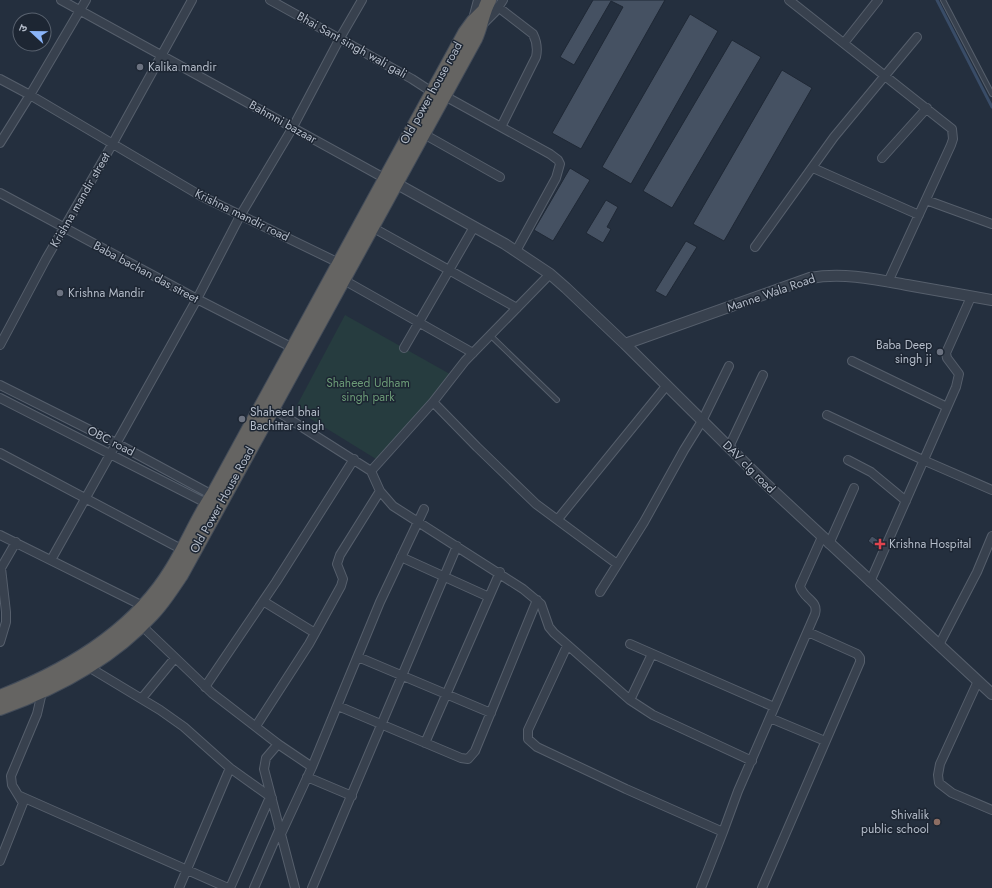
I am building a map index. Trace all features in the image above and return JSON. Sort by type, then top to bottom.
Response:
[{"type":"highway","name":"Old power house road","points":[[389,180],[486,8]]},
{"type":"highway","name":"Old power house road","points":[[389,180],[422,133],[438,94]]},
{"type":"highway","name":"Old Power House Road","points":[[0,697],[42,685],[106,640],[145,606],[172,569],[272,408],[370,226],[389,180]]},
{"type":"highway","name":"Old Power House Road","points":[[0,708],[42,685],[87,666],[118,645],[153,614],[181,575],[214,502],[293,348],[339,263],[389,180]]},
{"type":"street","name":"Bahmni bazaar","points":[[61,0],[505,244]]},
{"type":"street","points":[[0,143],[86,0]]},
{"type":"street","name":"Krishna mandir street","points":[[0,345],[192,0]]},
{"type":"street","name":"Bhai Sant singh wali gali","points":[[270,0],[438,94],[550,154],[558,160],[560,164],[556,178],[516,251]]},
{"type":"street","points":[[51,560],[197,299],[240,216],[293,127],[362,0]]},
{"type":"street","points":[[789,0],[948,124],[953,134],[951,145],[888,282]]},
{"type":"street","points":[[844,43],[878,0]]},
{"type":"street","points":[[486,8],[533,34],[538,49],[536,57],[501,127]]},
{"type":"street","points":[[755,247],[834,137],[917,37]]},
{"type":"street","name":"Krishna mandir road","points":[[0,80],[30,95],[240,216],[339,263]]},
{"type":"street","points":[[882,158],[927,108]]},
{"type":"street","points":[[422,133],[500,177]]},
{"type":"street","points":[[813,168],[919,215]]},
{"type":"street","name":"Baba bachan das street","points":[[0,194],[197,299],[293,348]]},
{"type":"street","points":[[926,200],[992,224]]},
{"type":"street","points":[[370,226],[517,308]]},
{"type":"street","points":[[404,348],[474,227]]},
{"type":"street","name":"DAV clg road","points":[[505,244],[550,274],[625,344],[702,421],[870,582],[992,694]]},
{"type":"street","points":[[371,471],[433,402],[473,353],[550,274]]},
{"type":"street","name":"Manne Wala Road","points":[[625,344],[810,278],[842,275],[992,300]]},
{"type":"street","points":[[342,278],[473,353]]},
{"type":"street","points":[[870,582],[960,376],[957,369],[947,358],[946,353],[971,296]]},
{"type":"street","points":[[852,361],[947,407]]},
{"type":"street","points":[[600,592],[644,522],[702,421],[729,366]]},
{"type":"street","points":[[729,447],[763,375]]},
{"type":"street","name":"OBC road","points":[[0,385],[116,443],[214,502]]},
{"type":"street","points":[[558,520],[666,385]]},
{"type":"street","name":"OBC road","points":[[0,398],[110,454],[214,502]]},
{"type":"street","points":[[433,402],[477,448],[536,504],[617,564]]},
{"type":"street","points":[[272,408],[371,471],[386,500],[416,522],[500,572],[537,600],[543,607],[549,627],[567,646],[630,700],[676,727],[752,761]]},
{"type":"street","points":[[828,415],[923,460],[992,490]]},
{"type":"street","points":[[0,453],[183,550]]},
{"type":"street","points":[[205,687],[263,601],[354,459]]},
{"type":"street","points":[[848,460],[871,472],[906,501]]},
{"type":"street","points":[[701,888],[722,832],[774,707],[808,632],[817,607],[803,592],[800,586],[854,488]]},
{"type":"street","points":[[256,726],[315,633],[343,582],[337,564],[340,555],[380,491]]},
{"type":"street","points":[[254,888],[312,767],[416,522],[424,509]]},
{"type":"street","points":[[0,535],[145,606]]},
{"type":"street","points":[[939,644],[975,578],[992,536]]},
{"type":"street","points":[[0,642],[6,622],[2,601],[1,568],[16,542]]},
{"type":"street","points":[[312,888],[457,546]]},
{"type":"street","points":[[401,557],[489,597]]},
{"type":"street","points":[[425,743],[500,572]]},
{"type":"street","points":[[338,706],[425,743],[468,759],[475,751],[537,600]]},
{"type":"street","points":[[263,601],[315,633]]},
{"type":"street","points":[[141,625],[205,687],[278,744],[312,767]]},
{"type":"street","points":[[762,888],[825,741],[859,667],[860,658],[852,652],[808,632]]},
{"type":"street","points":[[630,644],[774,707]]},
{"type":"street","points":[[567,646],[528,730],[528,739],[537,747],[612,783],[722,832]]},
{"type":"street","points":[[630,700],[652,654]]},
{"type":"street","points":[[358,656],[490,713]]},
{"type":"street","points":[[142,698],[175,658]]},
{"type":"street","points":[[87,666],[142,698],[184,727],[230,768],[271,798]]},
{"type":"street","points":[[978,680],[940,764],[938,775],[939,783],[948,790],[992,810]]},
{"type":"street","points":[[0,861],[23,806],[23,801],[12,785],[11,776],[37,714],[42,685]]},
{"type":"street","points":[[770,718],[825,741]]},
{"type":"street","points":[[278,744],[266,758],[263,765],[295,888]]},
{"type":"street","points":[[179,888],[230,768]]},
{"type":"street","points":[[307,777],[352,796]]},
{"type":"street","points":[[20,796],[229,888],[271,798]]},
{"type":"lane","points":[[943,0],[992,94]]},
{"type":"lane","points":[[490,335],[557,400]]},
{"type":"green space","name":"Shaheed Udham singh park","points":[[345,315],[457,378],[376,459],[295,409]]},
{"type":"building","points":[[593,0],[665,0],[581,149],[552,133],[623,7],[611,1],[574,65],[560,57]]},
{"type":"building","points":[[690,14],[718,31],[631,184],[602,167]]},
{"type":"building","points":[[732,40],[761,57],[672,208],[643,191]]},
{"type":"building","points":[[782,70],[812,88],[724,241],[693,224]]},
{"type":"building","points":[[570,168],[590,180],[553,241],[534,230]]},
{"type":"building","points":[[606,200],[618,207],[607,227],[611,229],[603,243],[586,233]]},
{"type":"building","points":[[686,241],[697,247],[666,297],[655,291]]},
{"type":"building","points":[[872,536],[881,542],[878,549],[868,541]]},
{"type":"waterway","points":[[937,0],[992,107]]},
{"type":"place","name":"Kalika mandir","points":[[140,67]]},
{"type":"place","name":"Krishna Mandir","points":[[60,293]]},
{"type":"place","name":"Baba Deep singh ji","points":[[940,352]]},
{"type":"place","name":"Shaheed bhai Bachittar singh","points":[[242,419]]},
{"type":"place","name":"Krishna Hospital","points":[[880,544]]},
{"type":"place","name":"Shivalik public school","points":[[937,822]]}]
